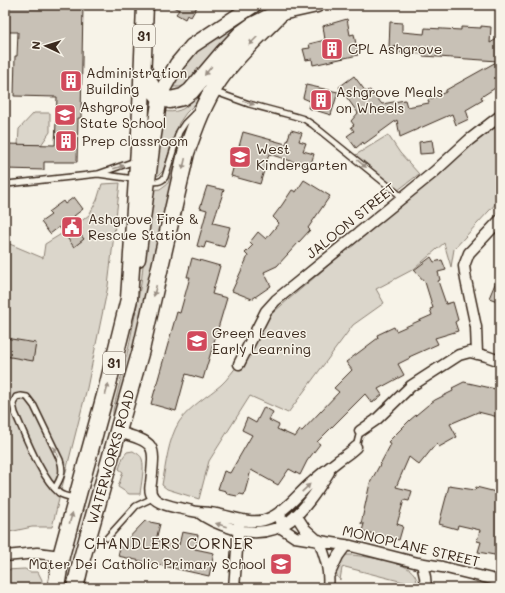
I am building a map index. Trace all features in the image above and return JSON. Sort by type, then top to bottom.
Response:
[{"type":"main road","name":"31","points":[[143,67],[145,5]]},
{"type":"main road","name":"WATERWORKS ROAD","points":[[56,588],[61,556],[122,333],[129,299],[143,180],[160,97],[168,77],[179,60],[189,49],[254,5]]},
{"type":"main road","points":[[143,67],[152,88],[160,97],[168,100],[176,100],[186,96],[241,34],[263,20],[285,9],[317,5]]},
{"type":"main road","name":"WATERWORKS ROAD","points":[[75,588],[82,558],[141,350],[186,153],[198,119],[209,96],[226,70],[285,9]]},
{"type":"main road","name":"WATERWORKS ROAD","points":[[143,67],[139,158],[143,180]]},
{"type":"main road","points":[[97,427],[118,432]]},
{"type":"main road","points":[[61,556],[82,558]]},
{"type":"street","name":"JALOON STREET","points":[[239,364],[266,311],[276,300],[434,172],[469,140],[500,116]]},
{"type":"street","points":[[477,354],[476,327],[464,266],[469,253],[500,220]]},
{"type":"street","points":[[360,431],[376,420],[412,386],[450,359],[470,352],[500,361]]},
{"type":"street","points":[[118,432],[144,441],[152,448],[154,458],[150,489],[153,498],[161,503],[198,512],[211,521],[239,525],[260,532],[280,527],[296,515],[308,503],[332,466]]},
{"type":"street","points":[[239,525],[273,517],[308,485],[356,447]]},
{"type":"street","points":[[281,511],[296,515],[305,529],[318,540],[327,561],[329,575],[328,588]]},
{"type":"street","points":[[280,527],[281,511]]},
{"type":"street","points":[[234,588],[239,525]]},
{"type":"street","name":"MONOPLANE STREET","points":[[280,527],[295,537],[346,545],[422,564],[440,566],[500,581]]},
{"type":"street","points":[[329,575],[338,556],[346,545]]},
{"type":"street","points":[[5,556],[37,553],[61,556]]},
{"type":"street","points":[[422,564],[426,588]]},
{"type":"lane","points":[[98,174],[158,182],[164,178],[181,129],[209,96],[242,101],[304,119],[402,197]]},
{"type":"lane","points":[[7,184],[98,174],[130,164],[139,158]]},
{"type":"lane","points":[[55,488],[62,474],[60,460],[34,406],[28,397],[16,397],[13,404],[15,413],[48,480],[59,493],[77,499]]},
{"type":"lane","points":[[356,447],[360,431]]},
{"type":"lane","points":[[107,538],[136,506],[153,498]]},
{"type":"shaded area","points":[[269,5],[275,5],[249,20],[185,85],[180,87],[170,87],[180,70],[193,54],[246,18]]},
{"type":"shaded area","points":[[209,82],[199,100],[186,113],[179,123],[163,171],[159,175],[155,176],[163,111],[172,112],[185,107]]},
{"type":"shaded area","points":[[34,113],[50,113],[50,132],[41,145],[18,145],[19,129]]},
{"type":"shaded area","points":[[500,124],[500,199],[454,249],[451,267],[444,243],[414,269],[376,289],[384,303],[353,325],[288,413],[250,396],[209,461],[199,499],[167,489],[162,485],[172,436],[179,422],[193,407],[224,383],[239,364],[243,364],[269,316],[461,153]]},
{"type":"shaded area","points":[[388,135],[400,153],[419,174],[397,191],[354,156]]},
{"type":"shaded area","points":[[182,138],[139,331],[113,421],[113,410],[129,346],[141,284],[151,190],[160,189],[168,183]]},
{"type":"shaded area","points":[[120,183],[108,286],[87,388],[52,527],[32,527],[5,533],[5,242],[43,258],[45,244],[63,233],[65,236],[67,235],[75,246],[84,239],[78,232],[82,229],[79,223],[89,215],[97,200],[102,184]]},
{"type":"shaded area","points":[[133,451],[141,456],[143,462],[140,494],[129,494],[118,487],[123,472],[119,469],[123,457],[127,452]]},
{"type":"shaded area","points":[[346,555],[376,558],[403,566],[414,574],[417,587],[415,588],[411,584],[345,567],[342,568],[340,580],[336,574],[336,570],[338,563]]},
{"type":"shaded area","points":[[25,569],[30,572],[38,572],[42,580],[41,588],[5,588],[5,570]]},
{"type":"building","points":[[5,5],[83,5],[81,118],[78,118],[77,162],[44,162],[44,170],[5,169],[5,144],[55,145],[57,97],[14,96],[15,56],[17,56],[18,32],[5,32]]},
{"type":"building","points":[[169,5],[198,5],[191,17],[187,15],[185,19],[176,14],[179,10]]},
{"type":"building","name":"CPL Ashgrove","points":[[347,19],[350,35],[354,34],[358,55],[313,65],[312,59],[306,60],[303,49],[310,48],[309,44],[325,40],[323,26]]},
{"type":"building","points":[[390,22],[402,23],[402,32],[424,34],[425,28],[461,30],[461,27],[491,27],[490,43],[500,37],[500,85],[481,97],[483,100],[466,110],[469,119],[456,125],[452,114],[400,137],[397,120],[364,144],[363,142],[356,148],[347,136],[354,131],[351,127],[354,125],[351,121],[358,113],[339,87],[354,76],[366,92],[370,90],[382,104],[405,100],[407,107],[429,103],[428,100],[446,92],[446,90],[498,61],[389,52],[398,46],[389,48]]},
{"type":"building","name":"Ashgrove Meals on Wheels","points":[[306,85],[338,92],[331,115],[308,108],[310,101],[303,98]]},
{"type":"building","name":"West Kindergarten","points":[[291,130],[302,133],[299,141],[306,143],[303,151],[314,154],[310,167],[269,154],[260,184],[231,176],[243,132],[286,144]]},
{"type":"building","points":[[432,140],[434,153],[420,154],[419,142]]},
{"type":"building","points":[[304,180],[330,196],[308,228],[310,230],[277,266],[264,272],[271,286],[252,299],[232,291],[248,256],[245,253],[253,245],[250,242],[258,232],[266,239],[279,223],[273,217],[292,190],[296,192]]},
{"type":"building","points":[[207,186],[224,190],[213,223],[230,227],[224,247],[206,242],[204,248],[197,246],[207,210],[200,208]]},
{"type":"building","points":[[74,197],[83,209],[74,216],[82,229],[78,232],[84,239],[74,247],[59,227],[50,234],[41,222],[51,215],[48,212],[63,201],[65,204]]},
{"type":"building","points":[[431,257],[434,262],[442,260],[446,270],[438,272],[440,280],[438,281],[446,304],[453,302],[458,320],[455,322],[458,331],[435,338],[438,344],[409,357],[410,358],[398,364],[404,375],[378,389],[382,395],[372,403],[365,394],[317,442],[320,444],[307,461],[300,475],[289,469],[278,485],[251,470],[244,495],[240,494],[237,496],[227,494],[226,491],[218,489],[224,471],[230,473],[252,435],[242,430],[247,418],[256,423],[264,407],[273,412],[269,420],[279,425],[277,429],[295,437],[300,430],[302,431],[339,392],[334,388],[352,370],[346,362],[378,338],[377,335],[394,327],[396,331],[432,315],[430,309],[433,308],[425,282],[414,270]]},
{"type":"building","points":[[192,258],[220,266],[212,294],[227,298],[203,379],[186,374],[176,411],[151,404],[177,312],[180,313],[190,277],[187,277]]},
{"type":"building","points":[[500,272],[500,302],[489,298]]},
{"type":"building","points":[[5,338],[36,343],[33,361],[5,356]]},
{"type":"building","points":[[464,382],[500,390],[500,411],[498,417],[478,412],[450,424],[457,437],[439,447],[436,444],[419,465],[409,457],[396,487],[412,491],[409,501],[404,500],[397,524],[403,526],[399,540],[362,531],[364,524],[361,524],[370,483],[391,444],[388,442],[410,420],[428,405],[453,391],[452,388]]},
{"type":"building","points":[[449,486],[475,490],[476,487],[500,493],[500,556],[478,552],[481,542],[477,541],[480,530],[458,525],[457,529],[439,524]]},
{"type":"building","points":[[145,521],[160,524],[156,540],[179,545],[182,532],[198,535],[195,549],[214,553],[209,576],[118,556],[120,547]]},
{"type":"waterway","points":[[5,529],[5,546]]},
{"type":"place","name":"CPL Ashgrove","points":[[332,49]]},
{"type":"place","name":"Administration Building","points":[[71,81]]},
{"type":"place","name":"Ashgrove Meals on Wheels","points":[[321,100]]},
{"type":"place","name":"Ashgrove State School","points":[[65,115]]},
{"type":"place","name":"Prep classroom","points":[[66,141]]},
{"type":"place","name":"West Kindergarten","points":[[240,157]]},
{"type":"place","name":"Ashgrove Fire & Rescue Station","points":[[72,227]]},
{"type":"place","name":"Green Leaves Early Learning","points":[[197,341]]},
{"type":"place","name":"Mater Dei Catholic Primary School","points":[[281,564]]},
{"type":"district","name":"CHANDLERS CORNER","points":[[169,544]]}]
